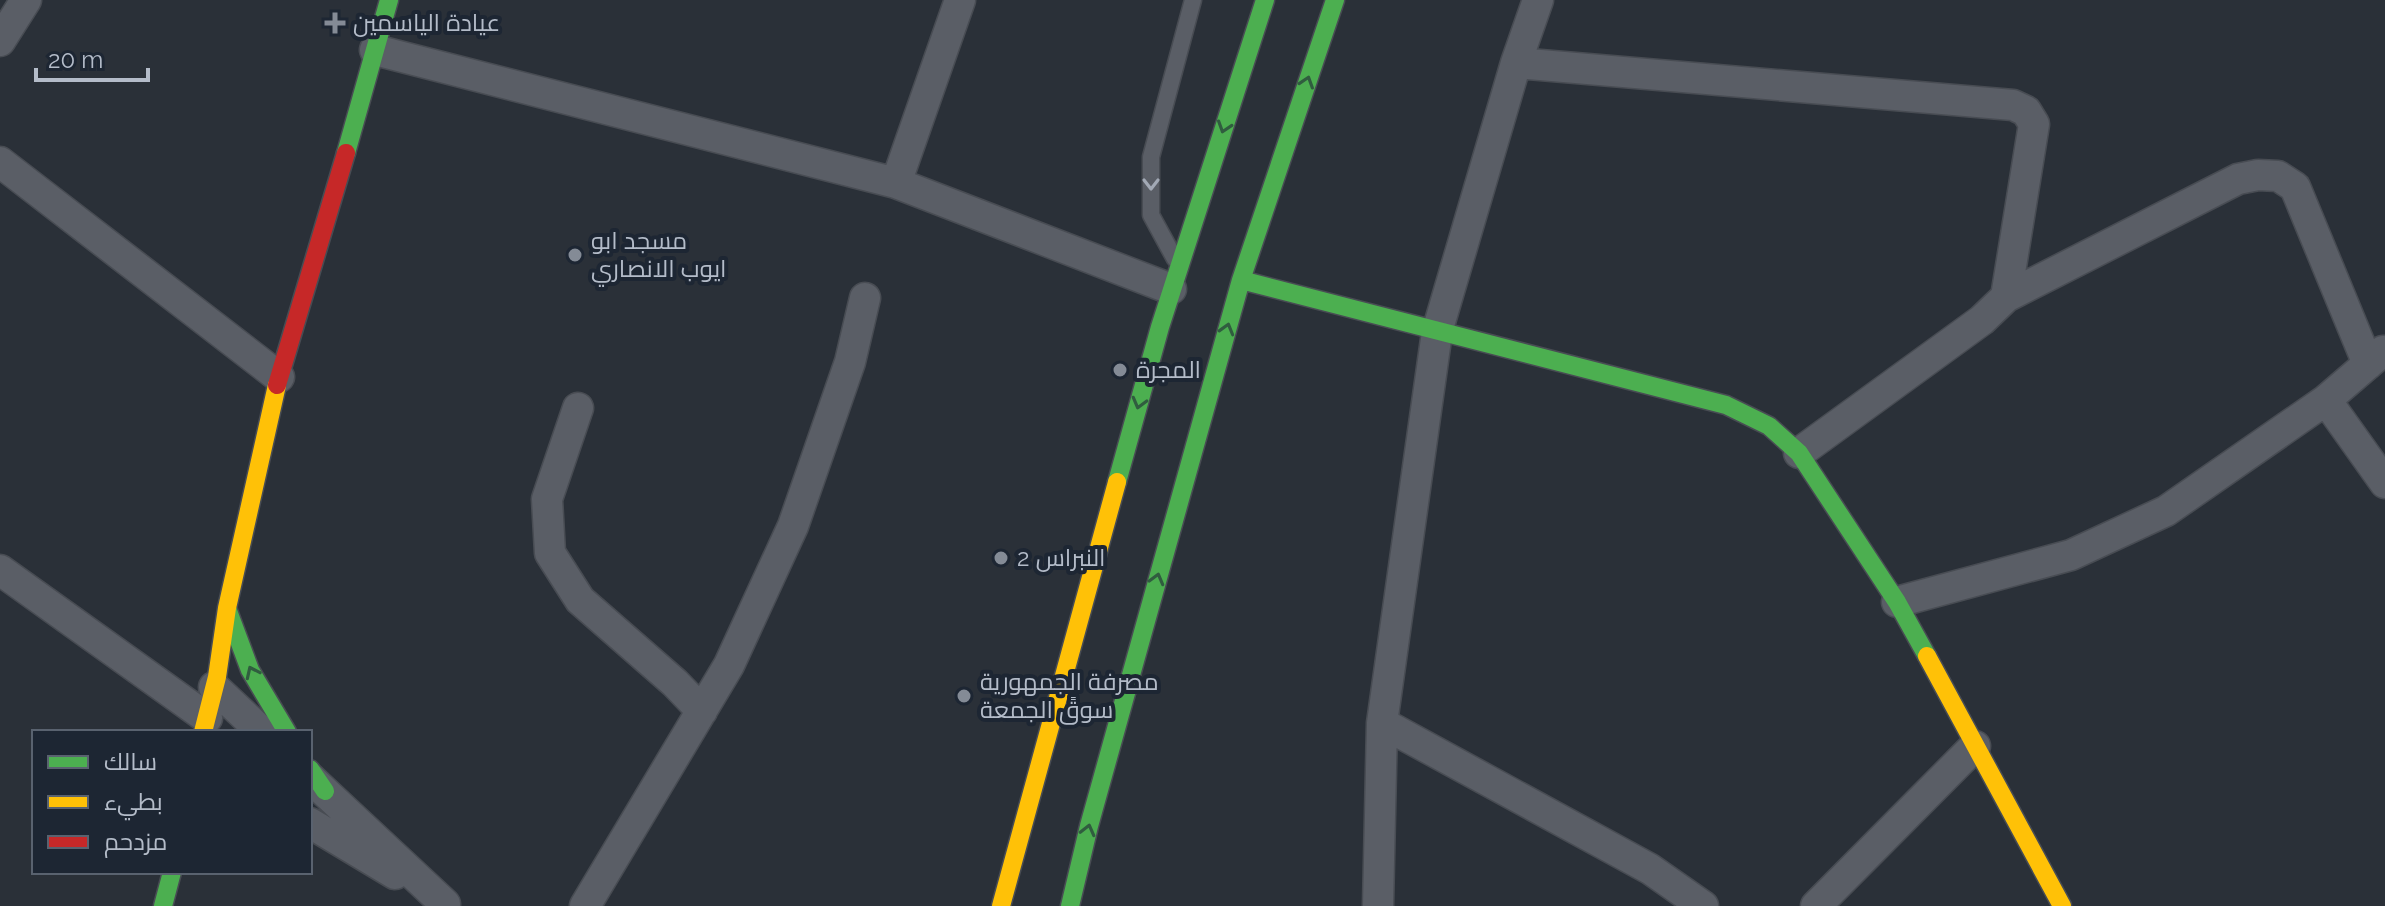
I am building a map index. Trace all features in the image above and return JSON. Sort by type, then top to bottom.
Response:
[{"type":"street","points":[[0,41],[26,0]]},
{"type":"street","points":[[0,570],[205,725],[227,608],[279,377],[389,0]]},
{"type":"street","points":[[896,183],[960,0]]},
{"type":"street","points":[[1001,906],[1175,277],[1265,0]]},
{"type":"street","points":[[1070,906],[1097,797],[1241,280],[1335,0]]},
{"type":"street","points":[[1378,906],[1382,723],[1437,332],[1516,63],[1538,0]]},
{"type":"street","points":[[375,50],[896,183],[1175,277]]},
{"type":"street","points":[[1516,63],[2013,105],[2026,111],[2034,124],[2006,297]]},
{"type":"street","points":[[0,162],[279,377]]},
{"type":"street","points":[[1799,453],[1982,320],[2006,297],[2238,179],[2258,175],[2278,176],[2295,187],[2377,357],[2326,400],[2166,511],[2071,555],[1897,602]]},
{"type":"street","points":[[1241,280],[1726,405],[1769,426],[1799,453],[1897,602],[2062,906]]},
{"type":"street","points":[[585,906],[729,665],[793,526],[850,362],[865,298]]},
{"type":"street","points":[[2326,400],[2385,483]]},
{"type":"street","points":[[578,408],[547,499],[550,553],[580,600],[675,683],[702,711]]},
{"type":"street","points":[[227,608],[250,670],[286,730]]},
{"type":"street","points":[[214,687],[260,730]]},
{"type":"street","points":[[1382,723],[1650,869],[1703,906]]},
{"type":"street","points":[[1816,906],[1975,746]]},
{"type":"street","points":[[315,779],[446,905]]},
{"type":"street","points":[[312,824],[446,905]]},
{"type":"street","points":[[163,906],[171,874]]},
{"type":"lane","points":[[1175,277],[1151,215],[1151,157],[1193,0]]},
{"type":"traffic: fast","points":[[346,153],[389,0]]},
{"type":"traffic: fast","points":[[1117,482],[1160,327],[1265,0]]},
{"type":"traffic: fast","points":[[1070,906],[1089,826],[1241,280],[1335,0]]},
{"type":"traffic: fast","points":[[1241,280],[1726,405],[1769,426],[1799,453],[1897,602],[1927,656]]},
{"type":"traffic: fast","points":[[228,611],[250,670],[286,730]]},
{"type":"traffic: fast","points":[[312,772],[325,791]]},
{"type":"traffic: fast","points":[[163,906],[171,874]]},
{"type":"traffic: slow","points":[[204,730],[217,677],[227,608],[277,385]]},
{"type":"traffic: slow","points":[[1001,906],[1117,482]]},
{"type":"traffic: slow","points":[[1927,656],[2062,906]]},
{"type":"traffic: jam","points":[[277,385],[346,153]]},
{"type":"place","name":"عيادة الياسمين","points":[[335,23]]},
{"type":"place","name":"مسجد ابو ايوب الانصاري","points":[[575,255]]},
{"type":"place","name":"المجرة","points":[[1120,370]]},
{"type":"place","name":"النبراس 2","points":[[1001,558]]},
{"type":"place","name":"مصرفة الجمهورية سوقً الجمعة","points":[[964,696]]}]
